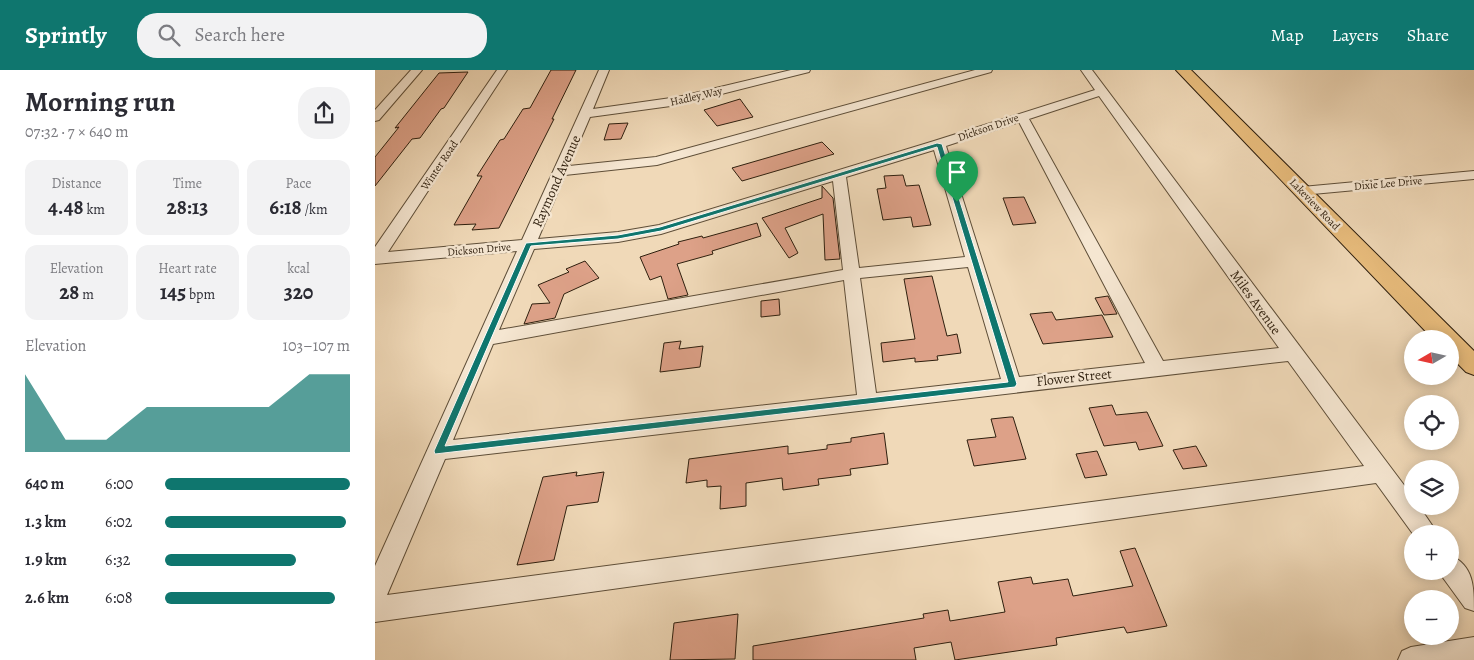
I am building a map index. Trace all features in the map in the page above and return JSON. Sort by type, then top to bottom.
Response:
[{"type":"main road","name":"Lakeview Road","points":[[1183,70],[1438,330]]},
{"type":"main road","points":[[1459,351],[1474,366]]},
{"type":"street","points":[[375,117],[417,70]]},
{"type":"street","name":"Winter Road","points":[[375,259],[502,70]]},
{"type":"street","name":"Raymond Avenue","points":[[375,594],[604,70]]},
{"type":"street","name":"Hadley Way","points":[[585,114],[678,101],[805,70]]},
{"type":"street","points":[[560,171],[657,160],[987,70]]},
{"type":"street","name":"Miles Avenue","points":[[1086,70],[1419,525]]},
{"type":"street","name":"Dickson Drive","points":[[375,259],[618,237],[661,229],[939,144],[1102,90]]},
{"type":"street","points":[[1022,116],[1157,368]]},
{"type":"street","points":[[939,144],[1013,384]]},
{"type":"street","points":[[839,174],[867,401]]},
{"type":"street","name":"Dixie Lee Drive","points":[[1302,191],[1474,175]]},
{"type":"street","points":[[487,339],[850,274],[974,261]]},
{"type":"street","name":"Flower Street","points":[[438,451],[1293,353]]},
{"type":"street","points":[[375,609],[1381,472]]},
{"type":"street","points":[[1459,579],[1474,600]]},
{"type":"street","points":[[1411,660],[1474,650]]},
{"type":"building","points":[[551,70],[576,70],[552,119],[554,119],[499,228],[472,230],[476,224],[454,225],[482,176],[477,176],[523,109],[530,108]]},
{"type":"building","points":[[468,72],[444,108],[441,109],[420,138],[412,139],[375,186],[375,157],[399,127],[395,128],[439,73]]},
{"type":"building","points":[[740,99],[753,117],[717,126],[704,110]]},
{"type":"building","points":[[628,123],[621,139],[604,140],[609,124]]},
{"type":"building","points":[[822,142],[834,154],[742,181],[732,168]]},
{"type":"building","points":[[903,175],[906,186],[919,185],[931,225],[913,227],[911,217],[883,220],[877,189],[886,188],[884,176]]},
{"type":"building","points":[[822,186],[833,198],[840,259],[825,260],[823,214],[785,228],[798,253],[789,258],[762,218],[822,198]]},
{"type":"building","points":[[1024,197],[1036,223],[1013,225],[1003,198]]},
{"type":"building","points":[[757,223],[761,236],[712,251],[713,254],[677,264],[688,295],[668,299],[661,276],[650,280],[640,257],[679,244],[678,242],[702,236],[703,238]]},
{"type":"building","points":[[585,261],[599,278],[564,294],[555,318],[524,324],[532,304],[550,303],[538,285],[569,272],[566,269]]},
{"type":"building","points":[[932,276],[947,336],[957,334],[961,353],[937,356],[938,360],[915,362],[915,358],[883,362],[881,343],[915,339],[904,279]]},
{"type":"building","points":[[1108,296],[1117,314],[1104,315],[1095,298]]},
{"type":"building","points":[[779,299],[780,315],[761,317],[761,301]]},
{"type":"building","points":[[1052,312],[1056,320],[1102,315],[1113,337],[1043,344],[1030,314]]},
{"type":"building","points":[[681,341],[679,349],[703,346],[700,367],[660,372],[664,343]]},
{"type":"building","points":[[1112,405],[1116,415],[1147,412],[1163,446],[1139,450],[1136,442],[1104,446],[1089,408]]},
{"type":"building","points":[[1013,417],[1026,459],[974,466],[967,440],[996,437],[991,419]]},
{"type":"building","points":[[884,433],[888,464],[850,469],[851,475],[818,479],[819,485],[783,490],[782,478],[746,483],[746,506],[720,509],[721,486],[707,487],[707,480],[686,483],[689,459],[788,446],[788,454],[827,449],[827,445],[851,442],[851,438]]},
{"type":"building","points":[[1196,446],[1207,466],[1183,469],[1173,450]]},
{"type":"building","points":[[1097,451],[1107,475],[1085,478],[1076,454]]},
{"type":"building","points":[[577,472],[576,476],[604,472],[598,502],[567,506],[554,560],[517,565],[543,477]]},
{"type":"building","points":[[1135,548],[1167,626],[1127,633],[1124,627],[1056,638],[1057,645],[955,660],[951,642],[914,648],[916,660],[753,660],[753,646],[924,618],[923,614],[948,610],[950,621],[1005,612],[998,582],[1031,577],[1033,584],[1068,579],[1073,596],[1133,586],[1120,551]]},
{"type":"building","points":[[738,614],[735,659],[670,660],[674,623]]},
{"type":"route","points":[[939,144],[957,202],[1013,384],[438,451],[528,244],[618,237],[661,229],[939,144]]}]
